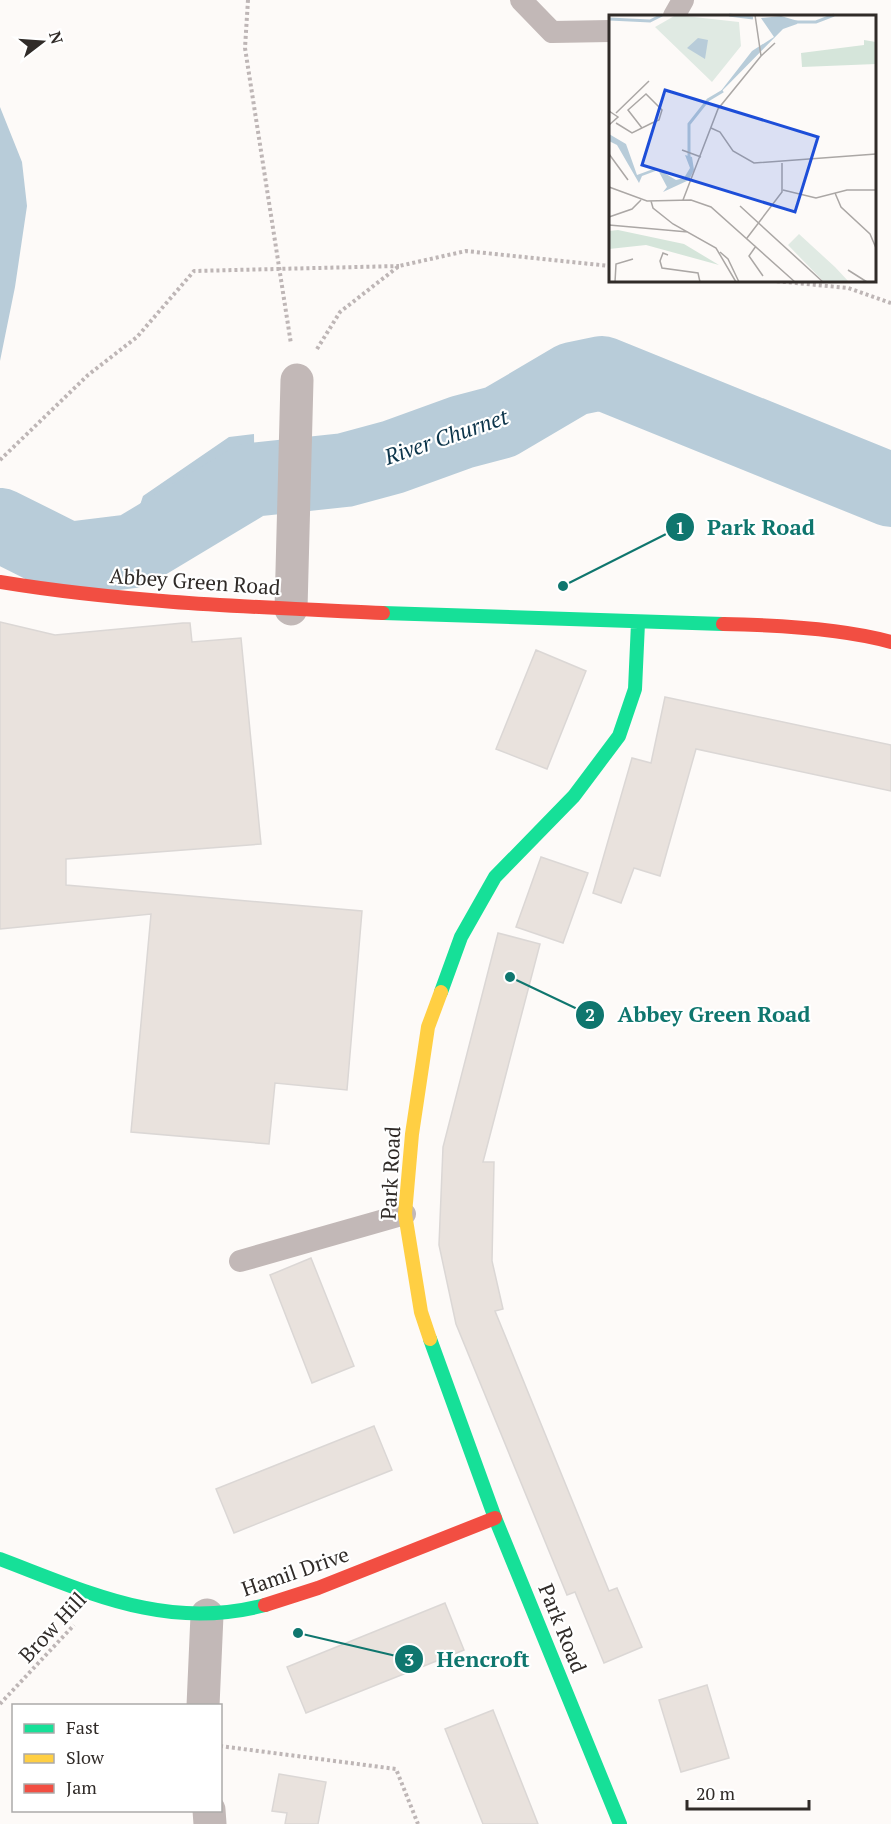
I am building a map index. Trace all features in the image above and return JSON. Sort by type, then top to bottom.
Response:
[{"type":"street","points":[[291,609],[297,380]]},
{"type":"street","name":"Abbey Green Road","points":[[0,582],[65,593],[197,604],[638,623],[754,625],[866,635],[891,642]]},
{"type":"street","name":"Park Road","points":[[620,1824],[495,1518],[421,1312],[405,1214],[412,1134],[428,1027],[461,938],[495,877],[574,796],[619,736],[634,689],[638,623]]},
{"type":"street","name":"Hamil Drive","points":[[0,1559],[101,1596],[179,1614],[207,1615],[236,1612],[278,1603],[495,1518]]},
{"type":"street","points":[[203,1704],[207,1615]]},
{"type":"lane","points":[[521,0],[552,32],[609,31]]},
{"type":"lane","points":[[675,15],[683,0]]},
{"type":"lane","points":[[240,1261],[405,1214]]},
{"type":"path","points":[[248,0],[245,48],[297,380]]},
{"type":"path","points":[[0,460],[88,375],[137,337],[194,271],[399,266],[466,251],[609,266]]},
{"type":"path","points":[[297,380],[340,312],[399,266]]},
{"type":"path","points":[[786,282],[848,288],[891,303]]},
{"type":"path","name":"Brow Hill","points":[[0,1704],[101,1596]]},
{"type":"path","points":[[222,1746],[396,1769],[418,1824]]},
{"type":"water","points":[[0,107],[22,162],[27,206],[15,287],[0,361]]},
{"type":"water","points":[[254,434],[255,514],[121,578],[43,574],[0,556],[0,495],[27,516],[56,527],[132,529],[143,496],[229,437]]},
{"type":"building","points":[[0,622],[55,635],[190,623],[192,642],[241,638],[261,844],[66,859],[66,885],[362,911],[347,1090],[275,1083],[269,1144],[131,1132],[151,914],[0,929]]},
{"type":"building","points":[[536,650],[586,671],[547,769],[496,749]]},
{"type":"building","points":[[665,697],[891,745],[891,791],[696,749],[660,876],[634,868],[621,903],[593,893],[632,758],[651,763]]},
{"type":"building","points":[[541,857],[588,873],[563,943],[516,927]]},
{"type":"building","points":[[498,933],[540,944],[483,1162],[494,1162],[492,1261],[503,1309],[495,1311],[609,1591],[617,1588],[642,1647],[604,1663],[575,1592],[567,1595],[456,1324],[439,1245],[443,1147]]},
{"type":"building","points":[[311,1258],[354,1366],[312,1383],[270,1275]]},
{"type":"building","points":[[374,1426],[392,1470],[234,1533],[216,1489]]},
{"type":"building","points":[[445,1603],[464,1650],[306,1713],[287,1667]]},
{"type":"building","points":[[707,1685],[729,1758],[681,1772],[659,1700]]},
{"type":"building","points":[[493,1710],[538,1824],[483,1824],[445,1729]]},
{"type":"building","points":[[279,1774],[326,1782],[318,1824],[285,1824],[287,1813],[272,1811]]},
{"type":"waterway","name":"River Churnet","points":[[0,525],[68,559],[133,551],[251,480],[345,470],[393,457],[462,432],[500,422],[573,379],[602,373],[891,490]]},
{"type":"traffic: fast","points":[[383,613],[723,624]]},
{"type":"traffic: fast","points":[[441,992],[461,937],[495,877],[574,796],[619,736],[635,689],[638,623]]},
{"type":"traffic: fast","points":[[430,1339],[495,1518],[620,1824]]},
{"type":"traffic: fast","points":[[0,1559],[98,1595],[162,1611],[195,1614],[229,1612],[265,1605]]},
{"type":"traffic: slow","points":[[430,1339],[421,1312],[405,1214],[412,1134],[428,1027],[441,992]]},
{"type":"traffic: jam","points":[[0,582],[143,599],[383,613]]},
{"type":"traffic: jam","points":[[723,624],[830,630],[891,642]]},
{"type":"traffic: jam","points":[[265,1605],[318,1588],[495,1518]]},
{"type":"place","name":"Park Road","points":[[563,586]]},
{"type":"place","name":"Abbey Green Road","points":[[510,977]]},
{"type":"place","name":"Hencroft","points":[[298,1633]]}]
